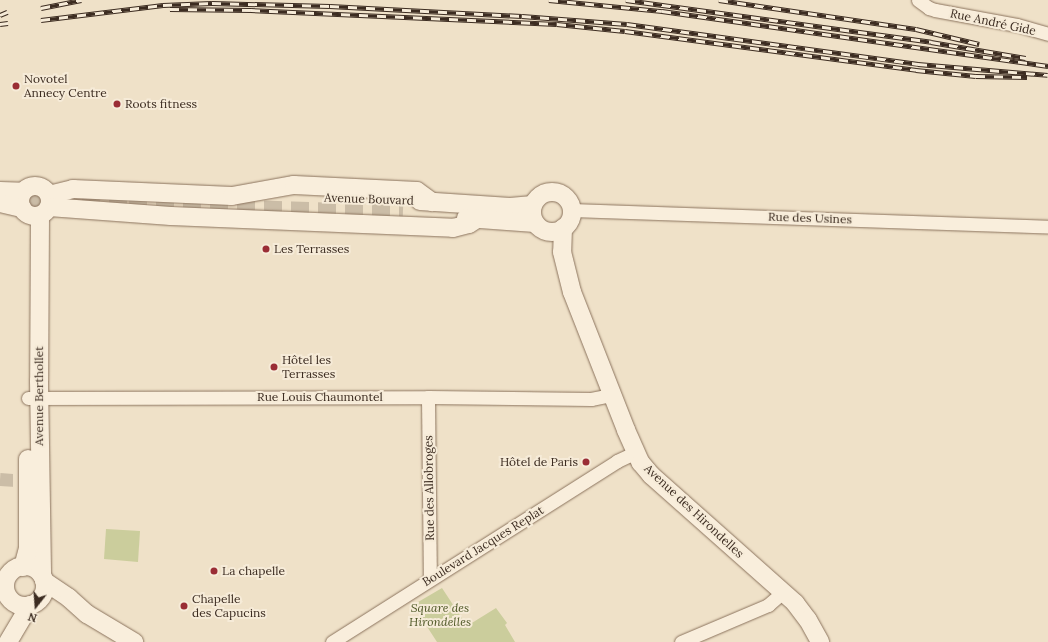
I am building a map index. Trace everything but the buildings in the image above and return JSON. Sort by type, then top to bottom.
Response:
[{"type":"main road","points":[[0,191],[35,205],[73,189],[232,196],[294,185],[417,191],[432,202]]},
{"type":"main road","points":[[556,192],[565,197],[571,210],[570,220],[563,228],[553,232],[539,226],[532,213],[533,205],[541,195],[556,192]]},
{"type":"main road","name":"Avenue Bouvard","points":[[206,206],[232,206],[293,196],[510,207],[533,205]]},
{"type":"main road","points":[[0,204],[35,205],[165,215],[453,228],[469,224],[478,218]]},
{"type":"main road","name":"Avenue Berthollet","points":[[35,205],[34,398],[43,579]]},
{"type":"main road","name":"Avenue Bouvard","points":[[403,214],[478,218],[539,226]]},
{"type":"main road","name":"Avenue des Hirondelles","points":[[539,226],[557,269],[572,292]]},
{"type":"main road","name":"Avenue des Hirondelles","points":[[563,228],[562,252],[572,292],[636,452],[651,474],[783,592],[802,612],[820,642]]},
{"type":"main road","name":"Avenue Berthollet","points":[[10,572],[28,548],[22,481],[34,398]]},
{"type":"main road","points":[[8,642],[12,622],[5,584],[10,572],[35,569],[43,579],[69,598],[87,614],[134,642]]},
{"type":"main road","points":[[8,642],[33,604],[44,591],[43,579]]},
{"type":"main road","points":[[6,595],[19,606],[51,603],[87,614]]},
{"type":"street","name":"Rue André Gide","points":[[918,0],[928,8],[935,10],[1017,25],[1048,34]]},
{"type":"street","name":"Rue des Usines","points":[[571,210],[1048,227]]},
{"type":"street","name":"Rue Louis Chaumontel","points":[[34,398],[428,397],[591,399],[612,395]]},
{"type":"street","name":"Rue des Allobroges","points":[[428,397],[430,579]]},
{"type":"street","name":"Boulevard Jacques Replat","points":[[332,642],[617,461],[636,452]]},
{"type":"street","points":[[681,642],[768,605],[783,592]]},
{"type":"green space","points":[[106,529],[140,531],[138,562],[104,559]]},
{"type":"green space","name":"Square des Hirondelles","points":[[442,588],[467,626],[496,608],[507,623],[505,625],[515,642],[437,642],[413,605]]},
{"type":"tunnel","points":[[3,199],[67,202]]},
{"type":"tunnel","points":[[55,199],[141,203]]},
{"type":"tunnel","points":[[129,205],[403,214]]},
{"type":"tunnel","points":[[0,479],[16,480]]},
{"type":"railway","points":[[41,8],[81,0]]},
{"type":"railway","points":[[549,0],[662,11],[1048,66]]},
{"type":"railway","points":[[626,0],[931,42],[1026,58]]},
{"type":"railway","points":[[719,0],[916,29],[979,44]]},
{"type":"railway","points":[[41,20],[163,5],[212,3],[330,6],[522,16],[627,24],[918,64],[1048,75]]},
{"type":"railway","points":[[170,9],[251,10],[557,24],[625,31],[916,70],[976,76],[1027,77]]},
{"type":"railway","points":[[0,15],[7,12]]},
{"type":"railway","points":[[0,24],[8,23]]},
{"type":"place","name":"Novotel Annecy Centre","points":[[16,86]]},
{"type":"place","name":"Roots fitness","points":[[117,104]]},
{"type":"place","name":"Les Terrasses","points":[[266,249]]},
{"type":"place","name":"Hôtel les Terrasses","points":[[274,367]]},
{"type":"place","name":"Hôtel de Paris","points":[[586,462]]},
{"type":"place","name":"La chapelle","points":[[214,571]]},
{"type":"place","name":"Chapelle des Capucins","points":[[184,606]]}]
